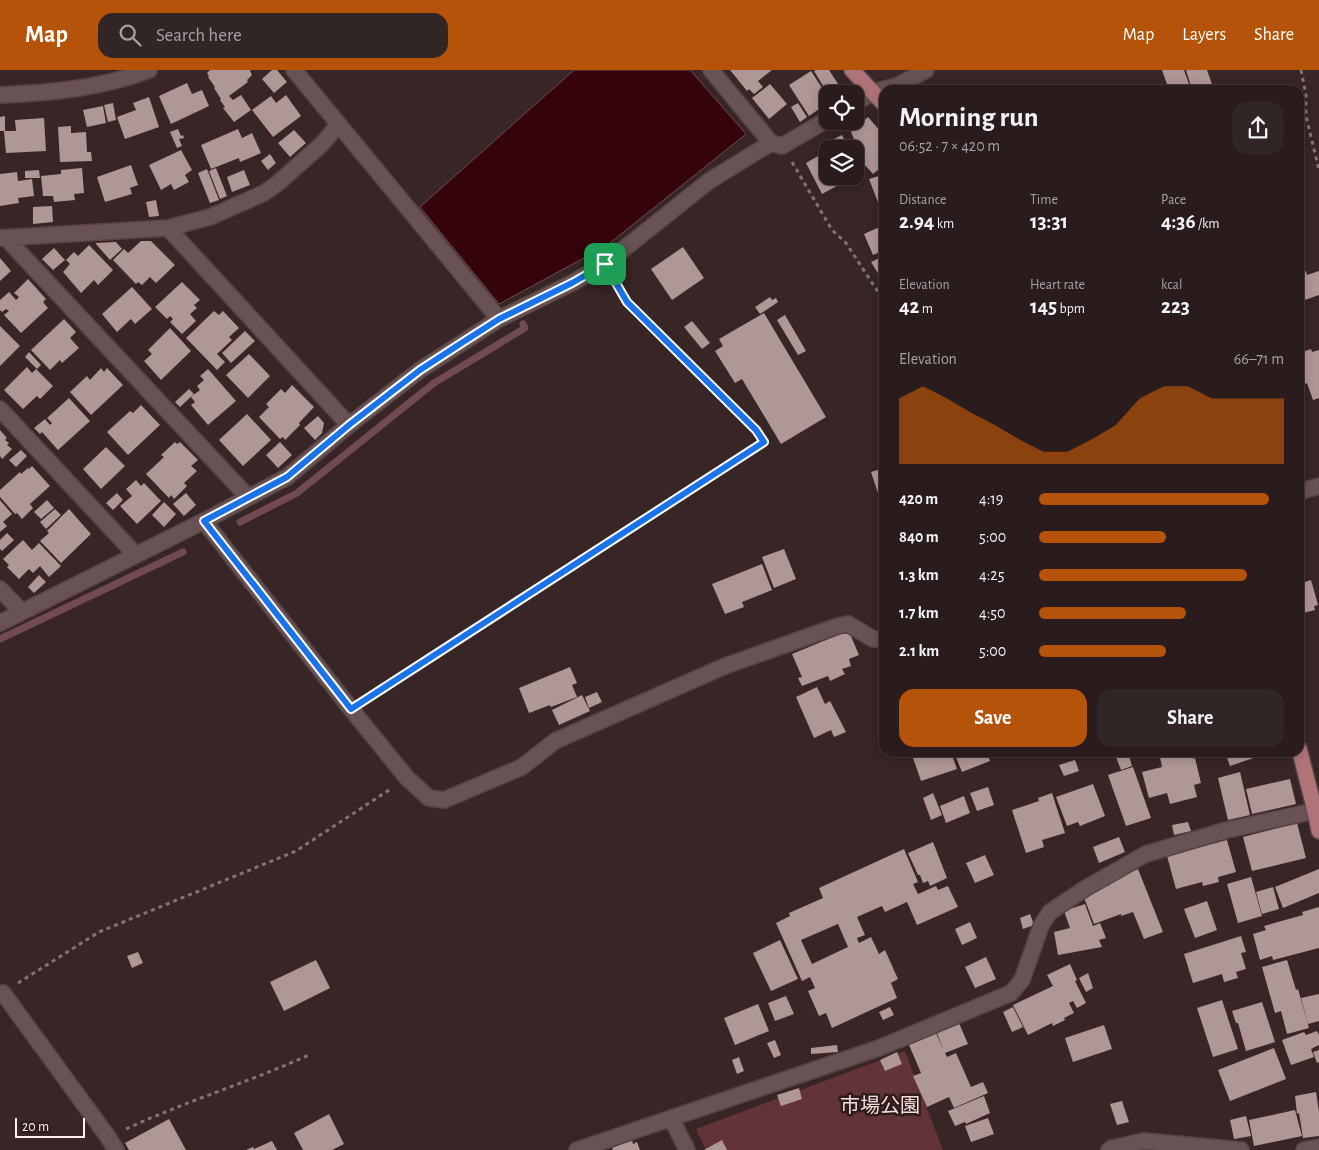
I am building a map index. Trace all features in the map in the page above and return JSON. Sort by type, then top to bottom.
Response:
[{"type":"main road","points":[[852,70],[879,99]]},
{"type":"main road","points":[[1302,757],[1317,811],[1319,831]]},
{"type":"street","points":[[0,95],[75,89],[149,70]]},
{"type":"street","points":[[294,70],[499,319]]},
{"type":"street","points":[[711,70],[776,144]]},
{"type":"street","points":[[899,85],[926,70]]},
{"type":"street","points":[[864,98],[879,90]]},
{"type":"street","points":[[0,622],[204,521],[287,477],[349,425],[420,370],[499,319],[572,283],[605,264],[709,181],[776,144],[819,123]]},
{"type":"street","points":[[3,238],[168,228],[210,217],[264,193],[278,183],[322,144],[339,124]]},
{"type":"street","points":[[168,228],[349,425]]},
{"type":"street","points":[[3,238],[248,497]]},
{"type":"street","points":[[0,409],[135,554]]},
{"type":"street","points":[[1304,490],[1319,486]]},
{"type":"street","points":[[204,521],[407,778],[429,798],[444,800],[522,767],[555,740],[725,666],[838,626],[848,624],[873,639],[879,639]]},
{"type":"street","points":[[0,588],[22,612]]},
{"type":"street","points":[[577,1150],[879,1048],[1011,993],[1022,980],[1041,926],[1050,912],[1086,888],[1146,854],[1227,830],[1317,811]]},
{"type":"street","points":[[3,993],[112,1143]]},
{"type":"street","points":[[671,1118],[687,1150]]},
{"type":"street","points":[[1109,1150],[1144,1141],[1241,1150]]},
{"type":"street","points":[[1304,1150],[1319,1147]]},
{"type":"path","points":[[1301,70],[1306,95],[1306,116],[1319,170]]},
{"type":"path","points":[[776,144],[832,230],[846,243],[879,292]]},
{"type":"path","points":[[351,709],[764,442],[756,430],[627,302],[605,264]]},
{"type":"path","points":[[3,993],[99,932],[296,851],[407,778]]},
{"type":"path","points":[[112,1143],[151,1117],[311,1054]]},
{"type":"green space","name":"市場公園","points":[[905,1051],[943,1150],[706,1150],[696,1129]]},
{"type":"shaded area","points":[[574,70],[690,70],[746,134],[606,246],[499,304],[420,207]]},
{"type":"building","points":[[210,70],[251,70],[252,75],[247,80],[248,82],[229,96],[233,100],[241,95],[251,110],[234,122],[223,108],[225,107],[208,77],[207,73]]},
{"type":"building","points":[[272,70],[277,70],[287,82],[274,93],[262,79]]},
{"type":"building","points":[[730,70],[772,70],[758,81],[763,87],[754,94],[749,89],[747,91]]},
{"type":"building","points":[[829,70],[839,85],[823,85],[814,71]]},
{"type":"building","points":[[1162,70],[1184,70],[1189,85],[1167,85]]},
{"type":"building","points":[[1186,70],[1207,70],[1212,85],[1190,85]]},
{"type":"building","points":[[811,71],[820,85],[819,109],[809,116],[789,85]]},
{"type":"building","points":[[187,83],[192,94],[202,90],[209,106],[171,124],[159,96]]},
{"type":"building","points":[[770,84],[787,104],[769,119],[752,98]]},
{"type":"building","points":[[286,95],[301,116],[273,137],[252,110],[271,96],[276,103]]},
{"type":"building","points":[[149,97],[159,127],[125,139],[117,117],[136,110],[133,103]]},
{"type":"building","points":[[113,103],[116,120],[108,122],[104,105]]},
{"type":"building","points":[[798,103],[807,117],[800,122],[791,107]]},
{"type":"building","points":[[103,106],[106,123],[87,127],[83,110]]},
{"type":"building","points":[[5,116],[5,131],[0,131],[0,117]]},
{"type":"building","points":[[868,117],[879,130],[879,171],[873,174],[864,164],[864,140],[854,140],[851,132],[853,130],[864,130],[864,121]]},
{"type":"building","points":[[44,118],[46,151],[6,153],[4,131],[16,131],[15,120]]},
{"type":"building","points":[[71,126],[71,133],[86,132],[87,152],[91,152],[92,161],[60,162],[58,127]]},
{"type":"building","points":[[178,129],[184,138],[179,139],[182,146],[177,148],[170,132]]},
{"type":"building","points":[[238,129],[242,138],[252,133],[261,153],[240,162],[239,158],[211,169],[201,145]]},
{"type":"building","points":[[294,130],[306,143],[290,157],[278,143]]},
{"type":"building","points":[[842,135],[844,140],[832,140]]},
{"type":"building","points":[[181,150],[192,170],[185,175],[189,182],[174,190],[171,184],[161,190],[149,165]]},
{"type":"building","points":[[270,154],[276,163],[268,170],[261,161]]},
{"type":"building","points":[[819,155],[819,185],[838,185],[822,194],[806,163]]},
{"type":"building","points":[[131,165],[138,185],[130,188],[132,194],[105,202],[97,177]]},
{"type":"building","points":[[82,168],[84,193],[74,194],[75,200],[54,202],[53,196],[43,196],[41,176],[61,174],[61,170]]},
{"type":"building","points":[[216,168],[227,196],[220,199],[209,171]]},
{"type":"building","points":[[207,169],[219,200],[210,203],[198,173]]},
{"type":"building","points":[[39,170],[40,178],[25,178],[25,171]]},
{"type":"building","points":[[244,170],[250,185],[232,192],[227,177]]},
{"type":"building","points":[[17,172],[18,181],[32,179],[34,196],[18,198],[19,203],[0,206],[0,174]]},
{"type":"building","points":[[879,176],[879,205],[869,179]]},
{"type":"building","points":[[156,200],[159,216],[149,217],[146,202]]},
{"type":"building","points":[[52,206],[53,222],[33,224],[33,207]]},
{"type":"building","points":[[879,227],[879,252],[873,255],[864,234]]},
{"type":"building","points":[[141,241],[151,241],[175,265],[156,283],[150,277],[142,285],[138,282],[136,284],[113,260],[124,249],[128,253]]},
{"type":"building","points":[[116,242],[122,249],[110,260],[96,244],[96,243]]},
{"type":"building","points":[[89,245],[113,270],[98,285],[94,280],[81,293],[63,272],[70,264],[66,260],[74,252],[78,256]]},
{"type":"building","points":[[683,247],[704,278],[672,300],[651,269]]},
{"type":"building","points":[[54,248],[65,260],[53,270],[42,259]]},
{"type":"building","points":[[0,258],[11,271],[0,281]]},
{"type":"building","points":[[879,258],[879,275],[871,262]]},
{"type":"building","points":[[1306,271],[1307,275],[1319,271],[1319,295],[1304,300],[1304,272]]},
{"type":"building","points":[[28,279],[46,299],[43,302],[48,308],[21,333],[4,315],[9,311],[6,309],[2,312],[0,310],[0,300],[9,292],[16,300],[19,297],[14,293]]},
{"type":"building","points":[[182,282],[200,300],[194,305],[197,308],[190,314],[196,321],[182,334],[170,322],[173,319],[170,316],[167,319],[155,307]]},
{"type":"building","points":[[132,287],[152,309],[135,324],[131,319],[117,332],[102,314]]},
{"type":"building","points":[[770,297],[772,300],[776,298],[778,302],[760,314],[755,307]]},
{"type":"building","points":[[214,311],[219,315],[223,311],[239,328],[229,337],[232,340],[217,354],[225,362],[217,370],[186,338]]},
{"type":"building","points":[[764,313],[826,417],[781,444],[742,379],[735,383],[715,351],[723,346],[719,339]]},
{"type":"building","points":[[785,315],[806,351],[798,355],[777,320]]},
{"type":"building","points":[[64,319],[76,332],[70,338],[79,348],[62,363],[60,360],[50,370],[31,350]]},
{"type":"building","points":[[692,321],[710,343],[702,349],[684,327]]},
{"type":"building","points":[[0,326],[20,346],[0,366]]},
{"type":"building","points":[[170,328],[191,351],[161,380],[144,361],[152,354],[148,350]]},
{"type":"building","points":[[245,331],[255,341],[231,363],[222,353]]},
{"type":"building","points":[[1311,349],[1312,352],[1319,350],[1319,398],[1313,400],[1307,383],[1304,384],[1304,351]]},
{"type":"building","points":[[29,352],[41,365],[37,369],[25,357]]},
{"type":"building","points":[[249,354],[270,376],[248,398],[226,375]]},
{"type":"building","points":[[27,367],[32,373],[36,369],[53,386],[40,399],[37,396],[23,409],[4,390]]},
{"type":"building","points":[[101,368],[104,372],[107,368],[123,385],[91,415],[70,392],[87,376],[90,380]]},
{"type":"building","points":[[208,369],[236,401],[208,425],[191,405],[195,402],[191,397],[200,390],[197,386],[204,380],[200,376]]},
{"type":"building","points":[[292,385],[314,407],[285,440],[283,437],[280,439],[259,417],[269,407],[266,404],[281,389],[285,393]]},
{"type":"building","points":[[189,389],[194,394],[180,407],[175,402]]},
{"type":"building","points":[[69,398],[90,421],[58,450],[42,432],[40,434],[34,428],[45,419],[50,425],[52,423],[47,418]]},
{"type":"building","points":[[141,405],[160,425],[128,455],[107,432],[130,411],[133,413]]},
{"type":"building","points":[[247,414],[271,440],[243,466],[219,440]]},
{"type":"building","points":[[318,416],[324,423],[322,433],[315,440],[304,428]]},
{"type":"building","points":[[0,430],[7,438],[5,440],[9,443],[7,445],[12,449],[2,459],[0,456]]},
{"type":"building","points":[[175,442],[177,444],[180,442],[198,460],[191,466],[197,471],[184,483],[187,486],[174,499],[171,495],[169,498],[146,474],[164,457],[161,455]]},
{"type":"building","points":[[280,442],[292,455],[278,468],[266,455]]},
{"type":"building","points":[[106,447],[125,466],[101,489],[83,469]]},
{"type":"building","points":[[21,450],[27,456],[16,467],[9,460]]},
{"type":"building","points":[[32,466],[50,486],[30,504],[33,508],[22,519],[0,497],[0,490],[20,472],[21,474]]},
{"type":"building","points":[[879,470],[879,493],[878,493],[871,472]]},
{"type":"building","points":[[136,480],[141,486],[144,483],[161,501],[137,524],[120,506],[132,496],[126,489]]},
{"type":"building","points":[[117,493],[123,500],[113,510],[106,503]]},
{"type":"building","points":[[186,493],[196,505],[184,516],[173,504]]},
{"type":"building","points":[[0,500],[12,514],[3,522],[7,526],[0,532]]},
{"type":"building","points":[[47,500],[54,508],[41,519],[34,512]]},
{"type":"building","points":[[164,502],[176,514],[164,527],[152,515]]},
{"type":"building","points":[[55,509],[61,515],[46,529],[40,522]]},
{"type":"building","points":[[69,509],[91,534],[61,563],[40,541],[49,533],[47,531]]},
{"type":"building","points":[[7,533],[14,540],[2,551],[0,549],[0,540]]},
{"type":"building","points":[[23,540],[32,550],[39,543],[61,566],[49,577],[40,566],[33,573],[29,569],[19,579],[7,567],[9,565],[3,559]]},
{"type":"building","points":[[784,549],[796,579],[774,588],[762,557]]},
{"type":"building","points":[[762,564],[772,590],[742,602],[744,607],[725,614],[712,584]]},
{"type":"building","points":[[39,575],[46,582],[34,593],[28,587]]},
{"type":"building","points":[[1311,580],[1318,605],[1314,606],[1315,610],[1304,613],[1304,582]]},
{"type":"building","points":[[843,633],[850,634],[859,655],[849,659],[851,666],[842,669],[845,674],[830,681],[828,676],[802,686],[798,678],[802,677],[792,654]]},
{"type":"building","points":[[570,667],[577,683],[572,685],[577,697],[529,713],[519,688]]},
{"type":"building","points":[[817,687],[825,704],[830,701],[846,732],[834,737],[831,730],[814,738],[796,697]]},
{"type":"building","points":[[597,692],[602,702],[589,708],[585,697]]},
{"type":"building","points":[[582,695],[590,711],[559,725],[552,710]]},
{"type":"building","points":[[913,757],[953,757],[957,769],[921,781]]},
{"type":"building","points":[[956,757],[988,757],[990,761],[962,772]]},
{"type":"building","points":[[1116,757],[1129,757],[1132,766],[1121,770]]},
{"type":"building","points":[[1160,757],[1195,758],[1201,783],[1194,785],[1197,797],[1170,804],[1167,793],[1149,798],[1142,772],[1162,767]]},
{"type":"building","points":[[1227,757],[1256,757],[1230,766]]},
{"type":"building","points":[[1075,760],[1079,771],[1064,776],[1059,765]]},
{"type":"building","points":[[1133,767],[1151,818],[1126,826],[1108,775]]},
{"type":"building","points":[[1240,772],[1250,815],[1228,820],[1218,778]]},
{"type":"building","points":[[1290,779],[1296,804],[1252,814],[1246,789]]},
{"type":"building","points":[[1093,784],[1105,816],[1080,826],[1078,822],[1067,826],[1056,797]]},
{"type":"building","points":[[988,787],[994,805],[977,811],[970,793]]},
{"type":"building","points":[[933,793],[942,815],[931,820],[923,798]]},
{"type":"building","points":[[1052,793],[1065,833],[1042,840],[1044,847],[1026,853],[1012,810],[1039,801],[1038,798]]},
{"type":"building","points":[[964,796],[970,813],[946,823],[940,806]]},
{"type":"building","points":[[1188,822],[1191,831],[1174,835],[1172,825]]},
{"type":"building","points":[[1297,823],[1306,858],[1252,871],[1243,837]]},
{"type":"building","points":[[1119,837],[1125,852],[1099,863],[1093,847]]},
{"type":"building","points":[[1227,840],[1236,872],[1218,877],[1219,882],[1203,886],[1202,882],[1176,889],[1167,856]]},
{"type":"building","points":[[933,842],[947,878],[930,886],[928,881],[923,883],[908,853]]},
{"type":"building","points":[[904,849],[918,882],[913,884],[918,894],[936,886],[938,890],[948,886],[958,907],[917,925],[907,902],[885,912],[882,906],[857,917],[865,935],[857,938],[859,943],[871,937],[879,954],[885,950],[898,979],[891,983],[897,998],[832,1028],[826,1013],[819,1016],[808,991],[815,988],[810,977],[802,981],[776,923],[790,916],[789,913],[823,898],[819,888]],"holes":[[[838,924],[848,947],[812,964],[801,940]]]},
{"type":"building","points":[[985,855],[994,875],[975,883],[966,863]]},
{"type":"building","points":[[1138,869],[1163,932],[1144,939],[1133,912],[1121,916],[1121,914],[1094,924],[1083,895],[1110,885],[1109,882]]},
{"type":"building","points":[[1319,869],[1319,893],[1283,908],[1275,887]]},
{"type":"building","points":[[1251,877],[1262,916],[1238,923],[1227,884]]},
{"type":"building","points":[[1273,887],[1279,909],[1262,914],[1256,892]]},
{"type":"building","points":[[1207,901],[1217,930],[1195,938],[1184,909]]},
{"type":"building","points":[[1085,904],[1093,926],[1100,923],[1106,938],[1099,940],[1102,947],[1058,955],[1054,932],[1070,928],[1064,911]]},
{"type":"building","points":[[1319,907],[1319,948],[1273,960],[1272,956],[1260,960],[1253,934],[1266,930],[1264,926],[1303,915],[1302,912]]},
{"type":"building","points":[[1030,914],[1034,925],[1023,929],[1020,918]]},
{"type":"building","points":[[970,922],[977,938],[962,945],[955,929]]},
{"type":"building","points":[[1241,936],[1246,952],[1241,953],[1246,969],[1236,972],[1238,978],[1224,982],[1222,974],[1193,983],[1184,954]]},
{"type":"building","points":[[780,940],[798,979],[771,991],[753,953]]},
{"type":"building","points":[[138,952],[143,963],[132,968],[127,956]]},
{"type":"building","points":[[986,957],[996,979],[975,988],[965,967]]},
{"type":"building","points":[[316,960],[330,988],[284,1011],[270,982]]},
{"type":"building","points":[[1287,960],[1296,990],[1298,989],[1309,1028],[1287,1034],[1281,1011],[1275,1013],[1262,967]]},
{"type":"building","points":[[1070,964],[1077,980],[1075,981],[1086,1003],[1077,1008],[1073,1001],[1069,1003],[1074,1013],[1053,1026],[1052,1023],[1028,1035],[1013,1005],[1053,986],[1047,975]]},
{"type":"building","points":[[1088,973],[1093,988],[1086,992],[1079,978]]},
{"type":"building","points":[[1319,994],[1319,1021],[1308,1024],[1301,998]]},
{"type":"building","points":[[786,996],[794,1014],[775,1021],[768,1003]]},
{"type":"building","points":[[1222,1000],[1238,1049],[1213,1057],[1197,1008]]},
{"type":"building","points":[[1262,1002],[1275,1042],[1246,1051],[1238,1023],[1236,1023],[1232,1011]]},
{"type":"building","points":[[758,1004],[769,1031],[735,1045],[724,1018]]},
{"type":"building","points":[[890,1007],[894,1015],[883,1020],[879,1012]]},
{"type":"building","points":[[1013,1007],[1023,1027],[1012,1032],[1003,1012]]},
{"type":"building","points":[[959,1023],[968,1044],[945,1053],[947,1057],[956,1053],[971,1087],[983,1082],[988,1093],[954,1108],[949,1097],[927,1107],[913,1076],[921,1073],[909,1045],[936,1033],[943,1049],[937,1033]]},
{"type":"building","points":[[1104,1025],[1112,1049],[1073,1062],[1065,1038]]},
{"type":"building","points":[[1317,1031],[1319,1045],[1311,1049],[1314,1057],[1291,1065],[1282,1040],[1304,1032],[1306,1035]]},
{"type":"building","points":[[775,1040],[781,1055],[774,1058],[767,1043]]},
{"type":"building","points":[[837,1045],[838,1052],[811,1054],[811,1048]]},
{"type":"building","points":[[1274,1048],[1286,1079],[1230,1101],[1218,1070]]},
{"type":"building","points":[[1319,1050],[1319,1062],[1317,1063],[1313,1052]]},
{"type":"building","points":[[897,1052],[902,1064],[885,1071],[880,1060]]},
{"type":"building","points":[[739,1057],[744,1071],[737,1074],[732,1060]]},
{"type":"building","points":[[799,1088],[802,1099],[781,1106],[777,1095]]},
{"type":"building","points":[[1316,1092],[1319,1112],[1319,1136],[1303,1138],[1295,1096]]},
{"type":"building","points":[[984,1096],[990,1113],[966,1124],[965,1122],[955,1126],[948,1111]]},
{"type":"building","points":[[1122,1101],[1129,1122],[1117,1125],[1110,1104]]},
{"type":"building","points":[[1295,1110],[1302,1136],[1254,1146],[1249,1120]]},
{"type":"building","points":[[329,1114],[344,1144],[332,1150],[303,1150],[294,1133]]},
{"type":"building","points":[[1246,1116],[1251,1136],[1234,1139],[1230,1120]]},
{"type":"building","points":[[988,1118],[994,1134],[971,1142],[965,1126]]},
{"type":"building","points":[[169,1119],[186,1150],[129,1150],[125,1143]]},
{"type":"building","points":[[632,1140],[633,1144],[637,1142],[640,1150],[613,1150],[612,1148]]},
{"type":"building","points":[[722,1140],[727,1150],[704,1150]]},
{"type":"building","points":[[272,1141],[277,1150],[246,1150],[253,1147],[254,1149]]},
{"type":"waterway","points":[[240,522],[297,493],[434,383],[525,328],[523,324]]},
{"type":"waterway","points":[[0,639],[183,552]]},
{"type":"route","points":[[605,264],[627,302],[756,430],[764,442],[351,709],[204,521],[287,477],[349,425],[420,370],[499,319],[572,283],[605,264]]}]
